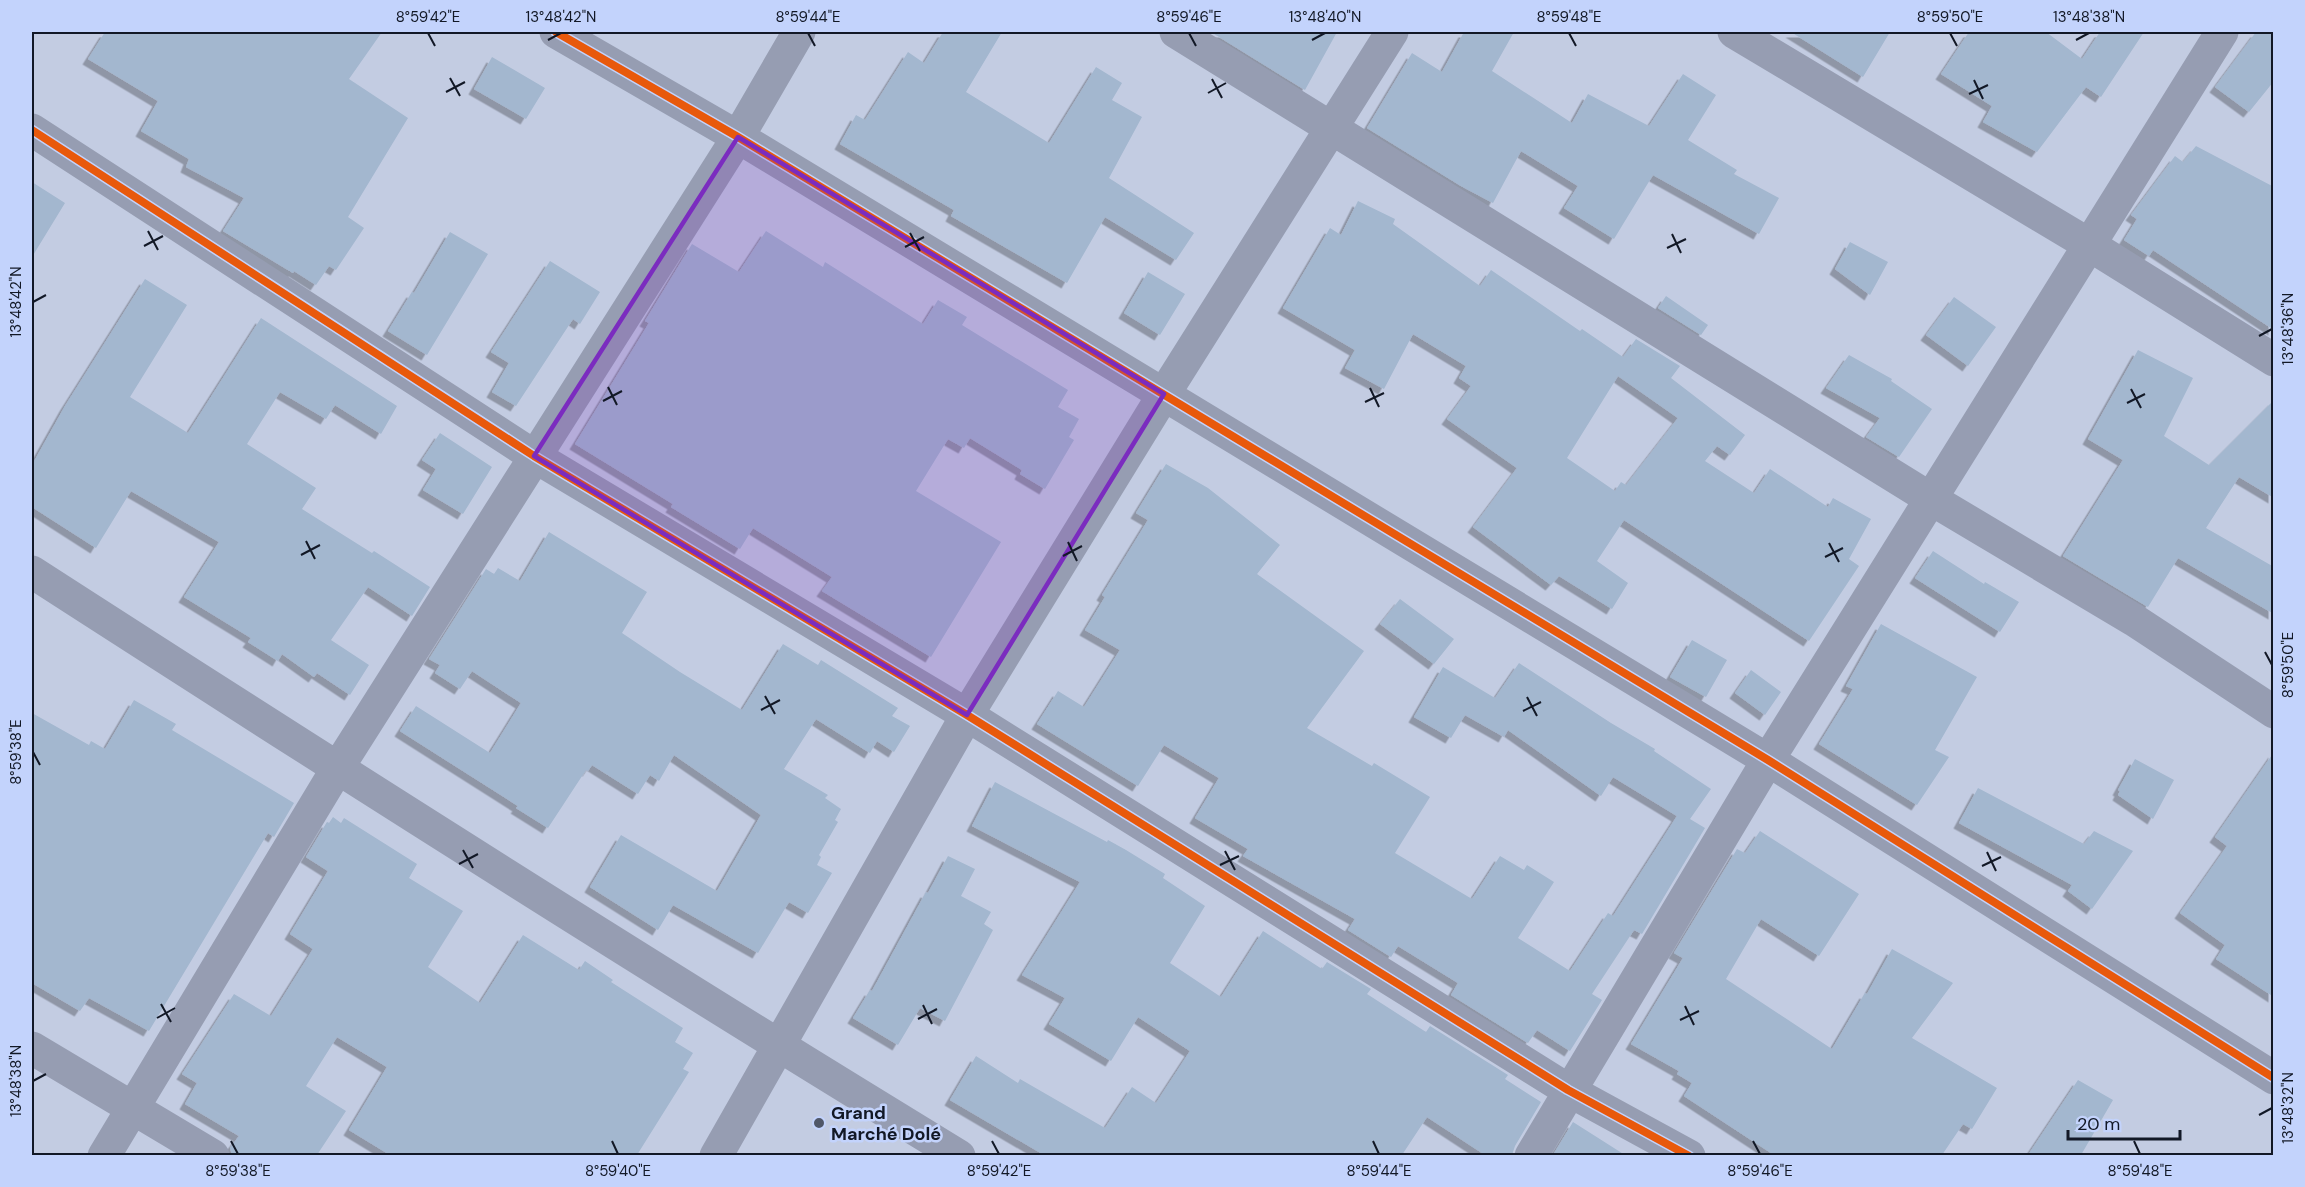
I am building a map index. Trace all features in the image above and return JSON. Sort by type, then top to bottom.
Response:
[{"type":"street","points":[[556,32],[738,137],[1768,760],[2274,1078]]},
{"type":"street","points":[[104,1155],[337,769],[738,137],[799,32]]},
{"type":"street","points":[[1176,32],[1931,499],[2134,620],[2274,712]]},
{"type":"street","points":[[716,1155],[967,715],[1164,394],[1392,32]]},
{"type":"street","points":[[1734,32],[2088,244],[2274,360]]},
{"type":"street","points":[[1531,1155],[1768,760],[2222,32]]},
{"type":"street","points":[[32,130],[534,456],[967,715],[1568,1090],[1689,1155]]},
{"type":"street","points":[[32,572],[337,769],[779,1047],[959,1155]]},
{"type":"street","points":[[32,1048],[213,1155]]},
{"type":"highlighted area","points":[[738,137],[1164,394],[967,715],[534,456]]},
{"type":"building","points":[[105,32],[382,32],[349,79],[408,118],[348,217],[364,228],[336,270],[329,266],[316,285],[223,231],[244,198],[186,167],[189,159],[141,131],[158,101],[88,59]]},
{"type":"building","points":[[943,32],[1002,32],[966,92],[1049,143],[1096,67],[1122,83],[1112,100],[1142,117],[1109,178],[1194,233],[1176,260],[1105,217],[1067,283],[951,216],[954,210],[840,144],[856,115],[865,120],[908,52],[924,63]]},
{"type":"building","points":[[1211,32],[1337,32],[1305,90]]},
{"type":"building","points":[[1464,32],[1514,32],[1492,71],[1572,123],[1588,94],[1649,126],[1683,74],[1716,95],[1688,140],[1737,170],[1734,174],[1779,198],[1759,234],[1653,175],[1614,239],[1564,208],[1578,186],[1521,151],[1493,203],[1367,128],[1412,53],[1442,72]]},
{"type":"building","points":[[1791,32],[1890,32],[1863,77]]},
{"type":"building","points":[[1969,32],[2046,32],[2082,59],[2100,32],[2144,32],[2101,97],[2086,87],[2037,152],[1983,122],[1992,106],[1941,74]]},
{"type":"building","points":[[2256,32],[2274,32],[2274,81],[2249,112],[2215,87]]},
{"type":"building","points":[[492,57],[545,88],[526,119],[474,89]]},
{"type":"building","points":[[2196,146],[2274,187],[2274,330],[2153,250],[2149,256],[2124,240],[2137,219],[2131,215],[2175,156],[2183,162]]},
{"type":"building","points":[[32,182],[65,203],[32,257]]},
{"type":"building","points":[[1358,201],[1395,219],[1393,224],[1480,286],[1491,270],[1580,331],[1582,329],[1623,357],[1636,339],[1680,366],[1671,378],[1745,435],[1730,455],[1717,446],[1705,461],[1754,493],[1770,469],[1828,507],[1833,498],[1871,519],[1849,559],[1859,566],[1809,641],[1624,520],[1597,561],[1628,583],[1612,609],[1559,576],[1551,585],[1473,527],[1517,468],[1447,419],[1471,386],[1459,378],[1466,366],[1413,334],[1384,389],[1345,368],[1355,350],[1283,308],[1330,228],[1341,235]],"holes":[[[1618,376],[1678,418],[1626,485],[1621,482],[1615,491],[1567,458]]]},
{"type":"building","points":[[766,231],[823,267],[825,262],[923,324],[938,300],[967,317],[962,325],[1068,390],[1058,407],[1079,419],[1069,437],[1074,440],[1045,489],[1020,474],[1022,470],[970,438],[964,448],[948,439],[916,491],[1001,542],[931,657],[822,591],[832,577],[753,528],[740,549],[671,507],[673,504],[575,444],[649,323],[645,321],[692,244],[739,272]]},
{"type":"building","points":[[450,232],[488,254],[427,355],[388,331],[412,292],[414,293]]},
{"type":"building","points":[[1850,242],[1888,262],[1870,295],[1835,269]]},
{"type":"building","points":[[550,261],[600,292],[580,324],[573,319],[516,406],[492,392],[509,363],[491,352]]},
{"type":"building","points":[[1148,272],[1185,294],[1160,335],[1124,313]]},
{"type":"building","points":[[145,279],[187,305],[130,397],[188,433],[261,318],[397,406],[381,434],[335,405],[326,419],[280,392],[247,444],[316,488],[302,509],[430,587],[412,616],[368,587],[331,640],[369,665],[350,695],[317,673],[314,677],[282,654],[278,661],[248,642],[251,638],[184,597],[219,542],[131,491],[96,548],[32,507],[32,465],[65,406]]},
{"type":"building","points":[[1666,296],[1708,325],[1701,335],[1658,308]]},
{"type":"building","points":[[1954,297],[1996,327],[1968,366],[1926,335]]},
{"type":"building","points":[[2138,350],[2193,378],[2164,436],[2209,465],[2274,400],[2274,498],[2239,477],[2206,528],[2274,567],[2274,614],[2178,558],[2148,607],[2063,556],[2123,460],[2088,439]]},
{"type":"building","points":[[1849,355],[1892,379],[1891,381],[1932,409],[1899,457],[1866,437],[1880,418],[1826,388]]},
{"type":"building","points":[[440,433],[492,467],[463,514],[423,490],[436,469],[422,460]]},
{"type":"building","points":[[1166,464],[1208,488],[1280,545],[1257,574],[1364,651],[1307,728],[1372,766],[1374,763],[1430,797],[1395,853],[1472,899],[1500,856],[1524,870],[1527,865],[1554,882],[1518,938],[1570,971],[1608,913],[1613,916],[1677,816],[1613,777],[1601,796],[1508,730],[1504,737],[1465,715],[1451,738],[1414,717],[1443,667],[1495,698],[1519,663],[1655,749],[1654,751],[1711,789],[1690,819],[1705,828],[1642,934],[1634,930],[1592,994],[1602,1000],[1570,1051],[1537,1030],[1528,1043],[1451,995],[1458,983],[1398,946],[1391,957],[1348,930],[1355,919],[1243,856],[1248,849],[1195,818],[1219,778],[1164,745],[1138,786],[1037,724],[1058,691],[1084,707],[1120,650],[1085,630],[1105,597],[1102,595],[1148,520],[1136,513]]},
{"type":"building","points":[[549,532],[647,592],[622,633],[742,710],[783,644],[818,665],[821,660],[898,708],[892,716],[910,726],[894,752],[877,741],[870,753],[816,719],[784,769],[828,795],[825,798],[841,809],[835,820],[838,822],[819,855],[821,857],[817,865],[832,873],[808,913],[789,902],[758,953],[673,905],[658,930],[590,887],[621,835],[717,891],[761,815],[674,755],[659,781],[650,775],[638,794],[592,765],[588,771],[586,770],[548,828],[516,808],[518,806],[400,731],[416,706],[490,753],[521,703],[472,671],[460,689],[435,673],[440,665],[429,659],[486,569],[494,574],[498,568],[520,581]]},
{"type":"building","points":[[1933,551],[1984,584],[1985,582],[2019,602],[2000,632],[1915,578]]},
{"type":"building","points":[[1400,599],[1454,639],[1434,664],[1380,624]]},
{"type":"building","points":[[1881,624],[1977,677],[1935,750],[1949,757],[1917,805],[1819,744],[1853,689],[1846,686]]},
{"type":"building","points":[[1692,640],[1727,660],[1706,697],[1670,677]]},
{"type":"building","points":[[1751,670],[1781,692],[1765,715],[1735,693]]},
{"type":"building","points":[[134,700],[176,724],[172,730],[294,803],[274,837],[268,833],[149,1031],[89,998],[80,1011],[32,983],[32,713],[89,745],[91,741],[105,749]]},
{"type":"building","points":[[2274,752],[2274,997],[2216,959],[2225,945],[2180,913],[2227,846],[2215,837]]},
{"type":"building","points":[[2135,759],[2174,780],[2153,819],[2118,795],[2120,791],[2118,790]]},
{"type":"building","points":[[995,782],[1126,850],[1165,874],[1163,878],[1205,906],[1170,963],[1221,997],[1263,931],[1322,969],[1327,962],[1371,989],[1367,994],[1426,1032],[1430,1026],[1508,1075],[1505,1079],[1541,1102],[1512,1155],[1485,1155],[1427,1117],[1402,1155],[1044,1155],[950,1100],[976,1056],[1018,1083],[1020,1079],[1105,1128],[1132,1087],[1156,1103],[1190,1051],[1138,1017],[1111,1061],[1049,1024],[1065,998],[1022,975],[1080,882],[972,826]]},
{"type":"building","points":[[1978,788],[2084,844],[2094,831],[2133,851],[2092,909],[2068,891],[2072,885],[1959,823]]},
{"type":"building","points":[[333,817],[341,823],[344,818],[417,864],[409,878],[463,911],[428,967],[480,1003],[523,935],[579,970],[585,961],[613,980],[611,982],[683,1028],[675,1042],[693,1053],[683,1069],[689,1072],[637,1155],[390,1155],[349,1130],[387,1067],[337,1037],[306,1086],[346,1111],[317,1155],[232,1155],[230,1148],[239,1136],[185,1104],[197,1083],[182,1074],[234,994],[271,1016],[313,949],[290,934],[328,871],[306,857],[327,822],[329,823]]},
{"type":"building","points":[[1760,831],[1859,894],[1819,956],[1761,919],[1726,979],[1832,1049],[1892,949],[1953,983],[1912,1038],[1997,1088],[1972,1129],[1963,1124],[1942,1155],[1774,1155],[1684,1096],[1692,1083],[1677,1074],[1679,1071],[1631,1044],[1683,958],[1674,953],[1737,849],[1745,853]]},
{"type":"building","points":[[948,856],[975,869],[961,896],[991,912],[984,924],[993,930],[945,1021],[920,1008],[898,1045],[853,1018],[870,990],[872,991]]},
{"type":"building","points":[[2078,1080],[2113,1100],[2081,1155],[2028,1155]]},
{"type":"building","points":[[1573,1122],[1625,1155],[1553,1155]]},
{"type":"cycle path","points":[[556,32],[738,137],[1768,760],[2274,1078]]},
{"type":"cycle path","points":[[32,130],[534,456],[967,715],[1568,1090],[1689,1156]]},
{"type":"place","name":"Grand Marché Dolé","points":[[819,1123]]}]
